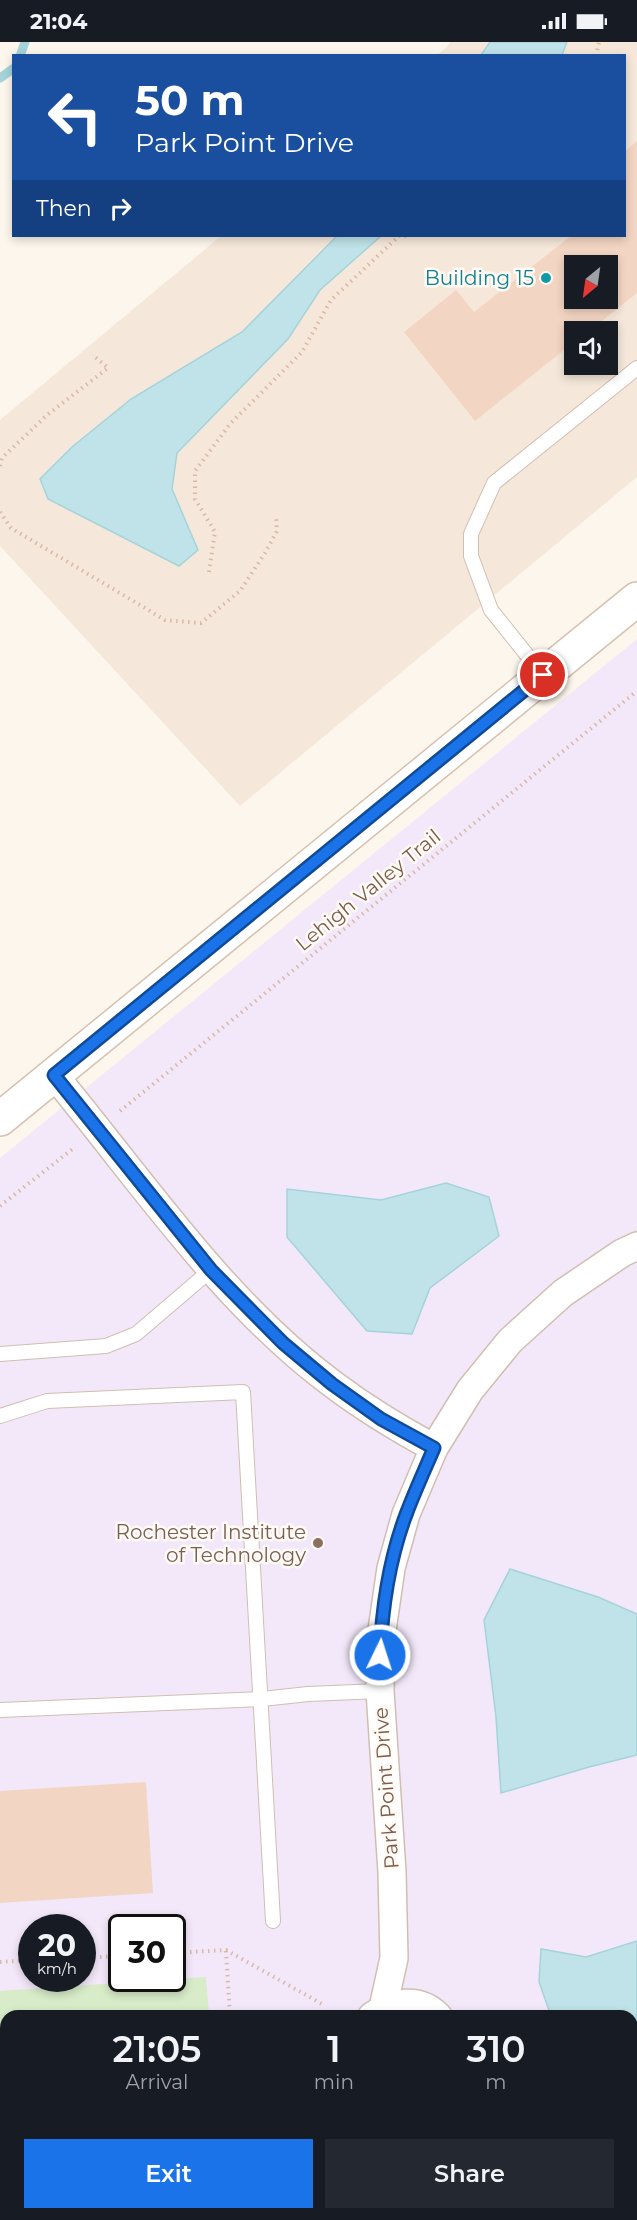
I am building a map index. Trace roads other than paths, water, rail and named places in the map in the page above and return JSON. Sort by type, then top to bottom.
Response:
[{"type":"street","points":[[0,1119],[637,599]]},
{"type":"street","points":[[54,1075],[211,1270],[283,1343],[332,1384],[381,1419],[434,1448]]},
{"type":"street","name":"Park Point Drive","points":[[379,2010],[394,1958],[392,1872],[380,1690],[381,1637],[391,1568],[406,1514],[434,1448],[470,1390],[510,1341],[563,1293],[622,1253],[637,1246]]},
{"type":"street","name":"Park Point Drive","points":[[394,1958],[429,2010]]},
{"type":"street","name":"Park Point Drive","points":[[382,2010],[408,2002],[428,2010]]},
{"type":"lane","points":[[543,675],[491,610],[471,556],[471,534],[494,483],[637,368]]},
{"type":"lane","points":[[0,1354],[106,1346],[136,1334],[211,1270]]},
{"type":"lane","points":[[0,1416],[46,1401],[243,1392],[273,1921]]},
{"type":"lane","points":[[0,1710],[262,1699],[380,1690]]},
{"type":"water","points":[[490,42],[567,42],[562,54],[482,54]]},
{"type":"water","points":[[336,237],[380,237],[320,290],[288,339],[177,453],[172,489],[198,550],[179,566],[48,499],[40,479],[72,447],[131,399],[242,332]]},
{"type":"water","points":[[446,1183],[489,1197],[499,1236],[430,1288],[412,1334],[367,1331],[287,1237],[287,1189],[381,1200]]},
{"type":"water","points":[[510,1569],[598,1597],[637,1614],[637,1755],[501,1793],[496,1717],[484,1620]]},
{"type":"water","points":[[637,1941],[637,2010],[549,2010],[539,1982],[541,1949],[586,1957]]},
{"type":"waterway","points":[[21,54],[25,42]]},
{"type":"waterway","points":[[0,78],[12,69]]},
{"type":"place","name":"Building 15","points":[[546,278]]},
{"type":"place","name":"Rochester Institute of Technology","points":[[318,1543]]}]
